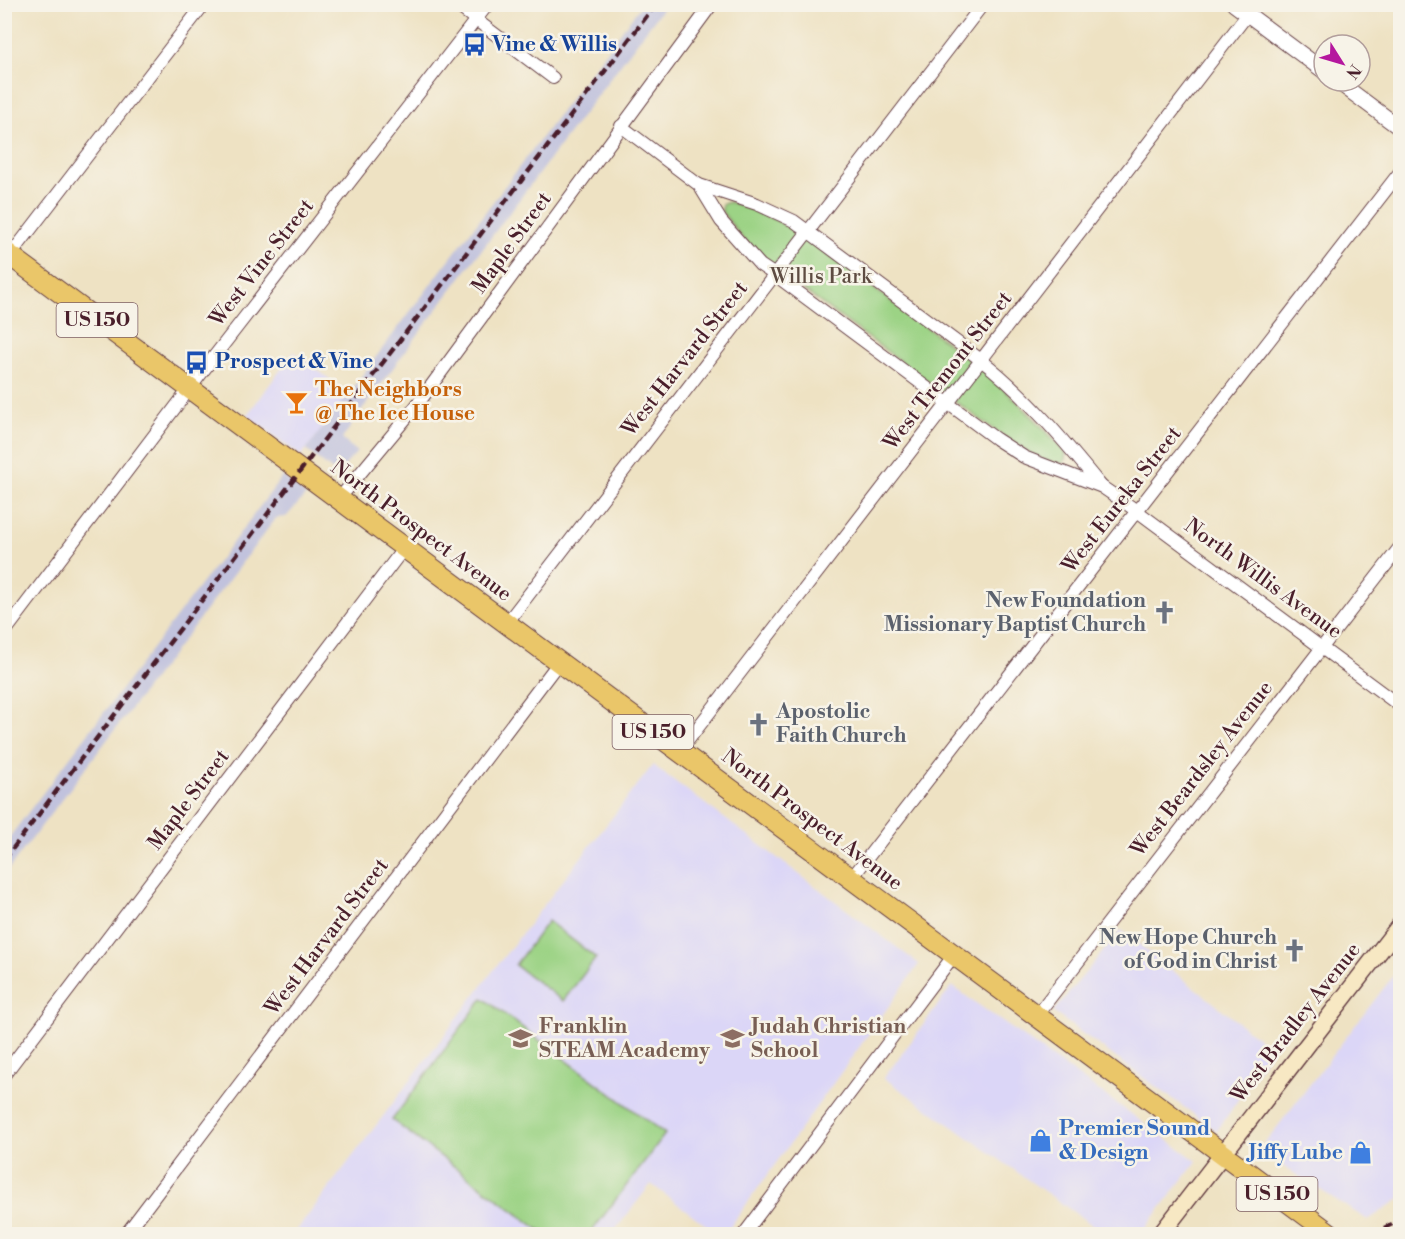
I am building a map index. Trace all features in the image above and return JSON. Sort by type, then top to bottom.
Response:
[{"type":"main road","name":"North Prospect Avenue","points":[[7,254],[1331,1234]]},
{"type":"main road","name":"West Bradley Avenue","points":[[1161,1234],[1401,925]]},
{"type":"street","points":[[7,254],[204,4]]},
{"type":"street","points":[[455,4],[553,78]]},
{"type":"street","name":"West Vine Street","points":[[4,633],[488,4]]},
{"type":"street","name":"Maple Street","points":[[338,500],[417,405],[712,4]]},
{"type":"street","name":"West Harvard Street","points":[[506,624],[983,4]]},
{"type":"street","points":[[1234,4],[1312,62]]},
{"type":"street","name":"West Tremont Street","points":[[679,752],[1247,15]]},
{"type":"street","points":[[1353,93],[1401,128]]},
{"type":"street","name":"North Willis Avenue","points":[[621,126],[699,185],[776,211],[794,221],[997,372],[1070,448],[1102,487]]},
{"type":"street","name":"West Eureka Street","points":[[851,879],[1401,172]]},
{"type":"street","name":"North Willis Avenue","points":[[699,185],[721,221],[760,265],[947,404],[1024,457],[1102,487],[1401,705]]},
{"type":"street","name":"West Beardsley Avenue","points":[[1036,1016],[1401,547]]},
{"type":"street","name":"Maple Street","points":[[4,1075],[404,548]]},
{"type":"street","name":"West Harvard Street","points":[[126,1234],[559,663]]},
{"type":"street","points":[[744,1234],[954,955]]},
{"type":"shaded area","points":[[642,4],[665,5],[369,400],[342,439],[357,452],[337,474],[306,450]]},
{"type":"shaded area","points":[[294,352],[349,394],[301,456],[247,415]]},
{"type":"shaded area","points":[[283,476],[306,495],[286,517],[276,518],[5,874],[5,843]]},
{"type":"shaded area","points":[[653,765],[919,964],[725,1234],[718,1234],[651,1184],[612,1234],[294,1234],[499,963]]},
{"type":"shaded area","points":[[1121,930],[1272,1049],[1217,1131],[1053,1012]]},
{"type":"shaded area","points":[[1400,967],[1400,1199],[1368,1220],[1259,1151]]},
{"type":"shaded area","points":[[952,986],[1197,1161],[1141,1234],[1105,1234],[884,1078]]},
{"type":"green space","name":"Willis Park","points":[[729,202],[768,216],[805,237],[950,345],[1023,407],[1066,454],[1064,463],[1047,461],[1038,457],[997,432],[799,287],[743,239],[722,212],[722,204]]},
{"type":"green space","points":[[548,921],[596,958],[563,1001],[515,965]]},
{"type":"green space","points":[[483,998],[665,1134],[590,1234],[545,1234],[392,1120]]},
{"type":"railway","points":[[4,860],[656,4]]},
{"type":"railway","points":[[1372,1234],[1400,1220]]},
{"type":"place","name":"Vine & Willis","points":[[474,45]]},
{"type":"place","name":"Prospect & Vine","points":[[197,362]]},
{"type":"place","name":"The Neighbors @ The Ice House","points":[[297,402]]},
{"type":"place","name":"New Foundation Missionary Baptist Church","points":[[1164,613]]},
{"type":"place","name":"Apostolic Faith Church","points":[[758,724]]},
{"type":"place","name":"New Hope Church of God in Christ","points":[[1295,950]]},
{"type":"place","name":"Franklin STEAM Academy","points":[[521,1039]]},
{"type":"place","name":"Judah Christian School","points":[[733,1039]]},
{"type":"place","name":"Premier Sound & Design","points":[[1041,1141]]},
{"type":"place","name":"Jiffy Lube","points":[[1361,1153]]}]
